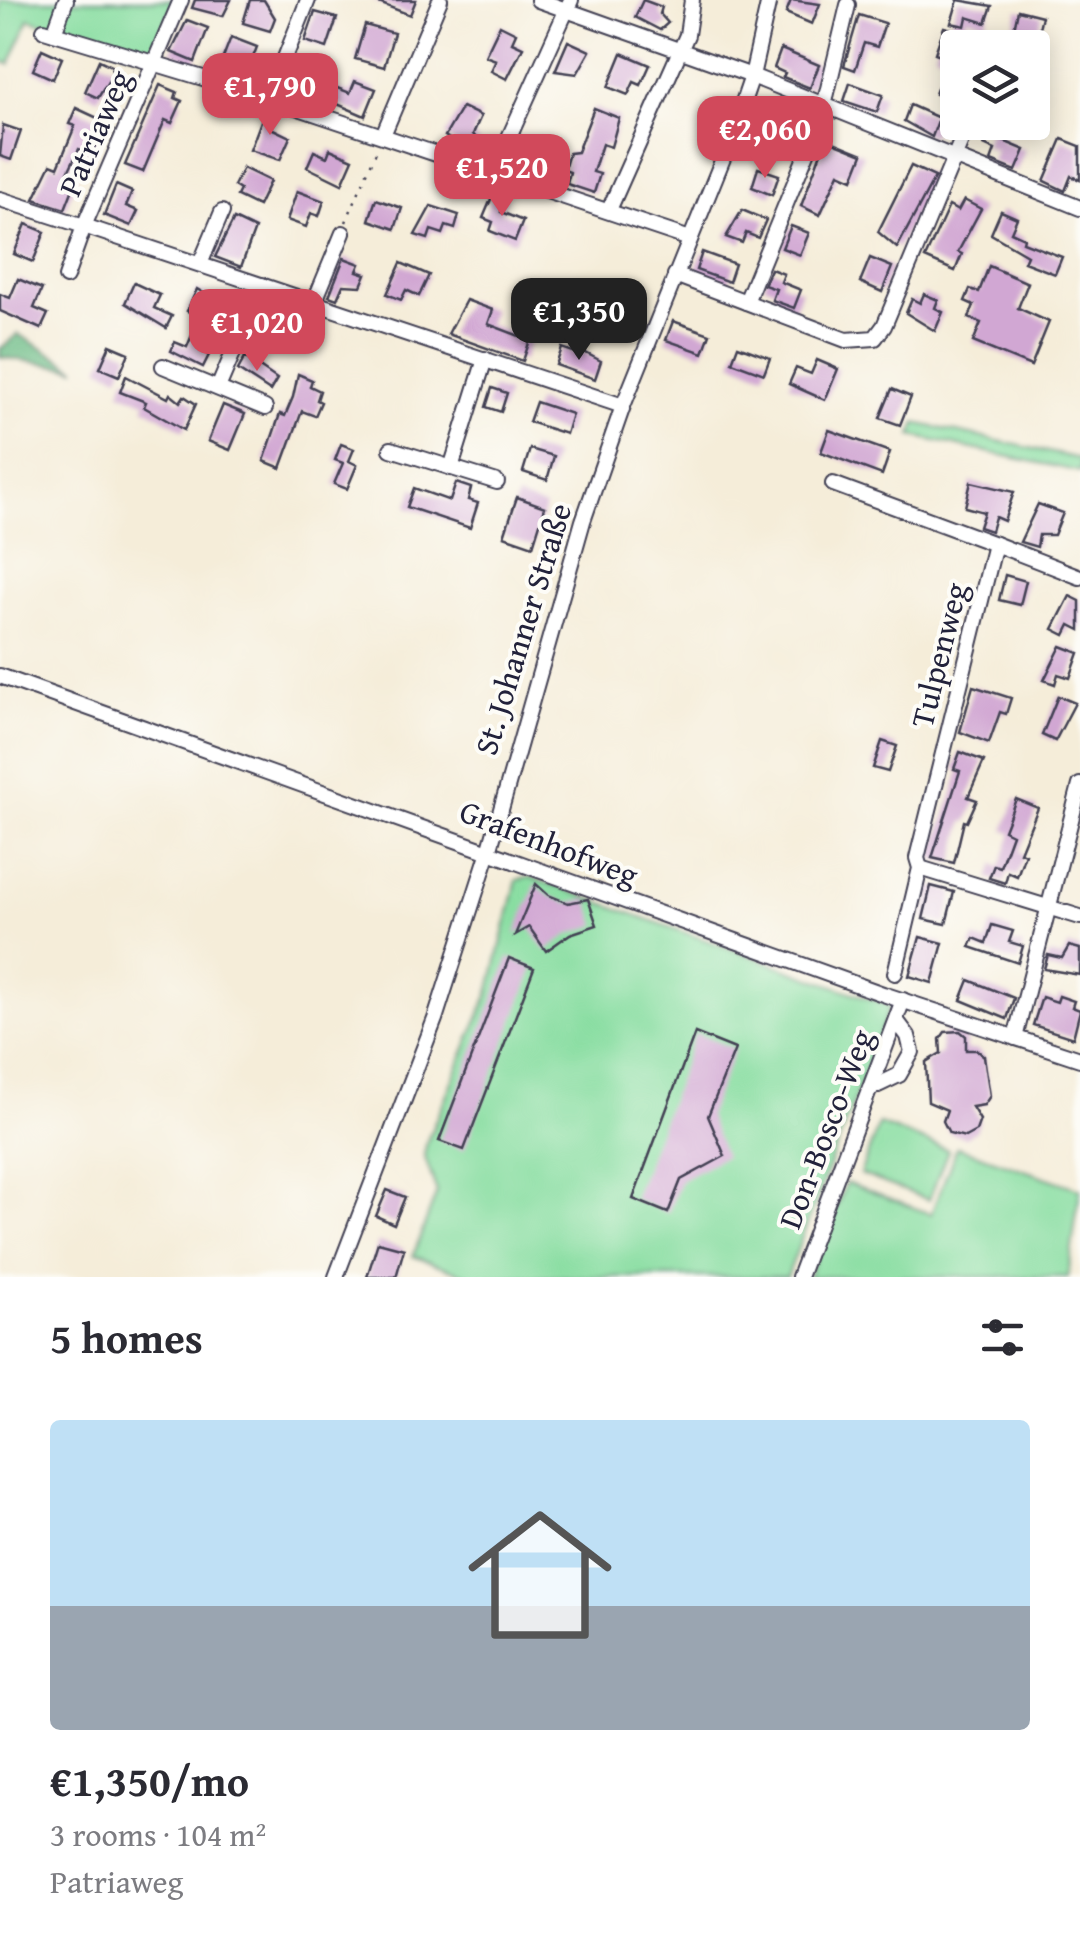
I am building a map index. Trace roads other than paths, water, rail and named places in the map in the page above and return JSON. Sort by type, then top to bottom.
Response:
[{"type":"street","points":[[66,0],[49,32],[269,98],[690,239]]},
{"type":"street","name":"Patriaweg","points":[[84,226],[181,0]]},
{"type":"street","points":[[269,98],[308,0]]},
{"type":"street","points":[[383,135],[440,0]]},
{"type":"street","points":[[538,0],[568,5],[680,53],[752,76],[1080,208]]},
{"type":"street","points":[[609,210],[680,53],[692,0]]},
{"type":"street","name":"St. Johanner Straße","points":[[336,1277],[435,1019],[490,848],[558,600],[623,406],[752,76],[769,0]]},
{"type":"street","points":[[494,173],[568,5]]},
{"type":"street","points":[[746,302],[823,106],[848,5]]},
{"type":"street","points":[[675,275],[846,340],[875,338],[884,326],[963,140]]},
{"type":"street","name":"Patriaweg","points":[[0,199],[623,406]]},
{"type":"street","points":[[200,264],[222,212]]},
{"type":"street","points":[[66,277],[84,226]]},
{"type":"street","points":[[314,303],[343,233]]},
{"type":"street","points":[[218,388],[262,285]]},
{"type":"street","points":[[451,468],[484,360]]},
{"type":"street","points":[[163,366],[266,408]]},
{"type":"street","points":[[390,449],[498,482]]},
{"type":"street","points":[[833,484],[995,544]]},
{"type":"street","name":"Tulpenweg","points":[[895,973],[920,868],[917,858],[995,544],[1080,577]]},
{"type":"street","name":"Grafenhofweg","points":[[0,676],[490,848],[508,860],[1080,1060]]},
{"type":"street","points":[[1016,1038],[1080,785]]},
{"type":"street","points":[[920,868],[1080,917]]},
{"type":"street","name":"Don-Bosco-Weg","points":[[799,1277],[903,1000]]},
{"type":"street","points":[[872,1088],[899,1075],[912,1052],[908,1036],[896,1020]]}]
